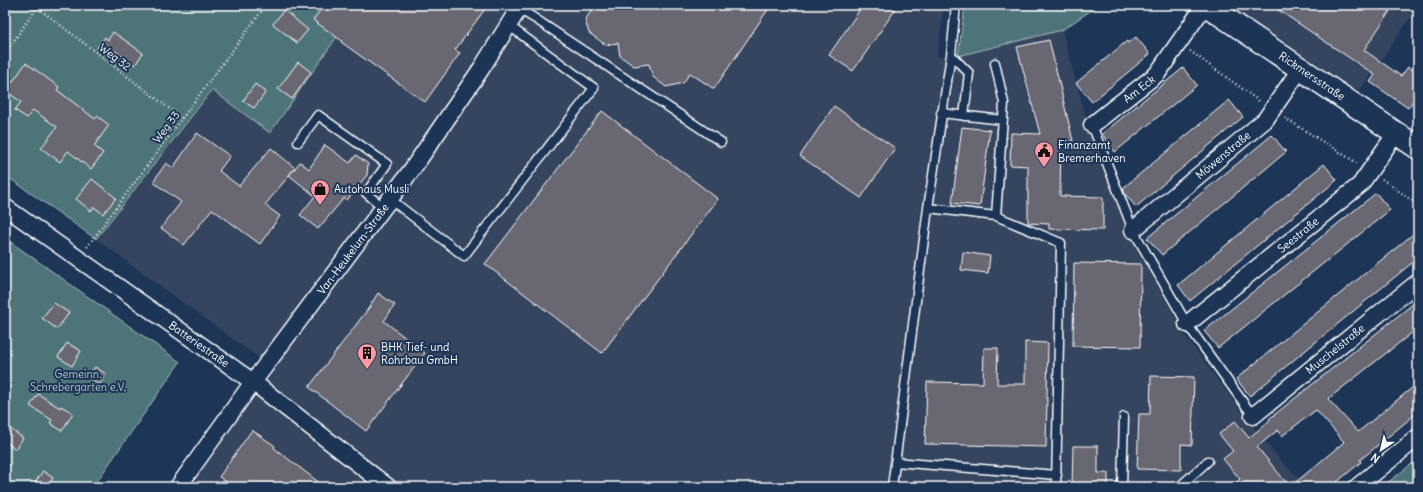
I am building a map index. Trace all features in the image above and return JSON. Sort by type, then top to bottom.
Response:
[{"type":"main road","name":"Rickmersstraße","points":[[1205,5],[1301,68],[1418,148]]},
{"type":"street","name":"Am Eck","points":[[1092,125],[1157,74],[1205,5]]},
{"type":"street","name":"Van-Heukelum-Straße","points":[[178,487],[253,382],[418,161],[481,69],[520,7]]},
{"type":"street","name":"Möwenstraße","points":[[1133,230],[1265,120],[1301,68]]},
{"type":"street","name":"Seestraße","points":[[1187,324],[1360,186],[1396,133]]},
{"type":"street","name":"Batteriestraße","points":[[5,206],[253,382],[388,487]]},
{"type":"street","name":"Muschelstraße","points":[[1253,416],[1418,282]]},
{"type":"street","points":[[1357,487],[1418,437]]},
{"type":"lane","points":[[892,487],[928,208],[941,113],[951,55],[956,5]]},
{"type":"lane","points":[[520,7],[534,18],[722,142]]},
{"type":"lane","points":[[298,142],[318,115],[387,164],[366,194],[387,203],[464,256],[594,88],[508,25]]},
{"type":"lane","points":[[951,55],[969,73],[964,116]]},
{"type":"lane","points":[[995,63],[1004,103],[996,216]]},
{"type":"lane","points":[[941,113],[1003,120]]},
{"type":"lane","points":[[1092,125],[1133,230],[1187,324],[1253,416]]},
{"type":"lane","points":[[928,208],[996,216],[1061,243],[1056,487]]},
{"type":"lane","points":[[1122,487],[1124,417]]},
{"type":"lane","points":[[1178,487],[1208,461]]},
{"type":"lane","points":[[895,462],[1057,475]]},
{"type":"path","name":"Weg 33","points":[[78,258],[183,119],[266,5]]},
{"type":"path","name":"Weg 32","points":[[38,6],[183,119]]},
{"type":"path","points":[[5,53],[38,6]]},
{"type":"path","points":[[1179,43],[1272,110],[1370,171],[1418,205]]},
{"type":"shaded area","points":[[338,5],[944,5],[937,57],[958,56],[1062,30],[1089,129],[1128,232],[1186,337],[1246,418],[1282,462],[1308,487],[189,487],[274,369],[96,239],[212,90],[270,133]]},
{"type":"shaded area","points":[[1227,5],[1418,5],[1418,7],[1358,93]]},
{"type":"green space","points":[[5,5],[338,5],[352,15],[270,133],[212,90],[96,239],[5,175]]},
{"type":"green space","points":[[965,5],[1099,5],[1062,30],[958,56]]},
{"type":"green space","name":"Gemeinn. Schrebergarten e.V.","points":[[5,238],[180,362],[93,487],[5,487]]},
{"type":"green space","points":[[1418,459],[1418,487],[1382,487]]},
{"type":"building","points":[[324,5],[488,5],[455,50],[460,53],[425,102],[341,42],[342,41],[313,20]]},
{"type":"building","points":[[598,5],[771,5],[714,89],[690,73],[683,83],[666,87],[653,77],[649,64],[634,66],[620,56],[618,43],[606,45],[589,33],[585,20],[594,7]]},
{"type":"building","points":[[863,5],[888,5],[895,10],[853,71],[829,55]]},
{"type":"building","points":[[1271,5],[1382,5],[1390,11],[1364,50],[1401,76],[1408,67],[1418,74],[1418,94],[1408,108],[1370,82],[1375,75]]},
{"type":"building","points":[[284,10],[308,30],[297,43],[273,24]]},
{"type":"building","points":[[113,32],[143,53],[135,65],[115,51],[110,57],[97,48],[105,37],[108,40]]},
{"type":"building","points":[[1136,37],[1150,54],[1092,102],[1076,83],[1127,41],[1128,43]]},
{"type":"building","points":[[1049,40],[1073,141],[1061,143],[1060,196],[1103,197],[1103,230],[1049,229],[1049,224],[1028,223],[1028,166],[1010,165],[1011,133],[1040,134],[1017,47]]},
{"type":"building","points":[[298,62],[311,72],[292,99],[278,89]]},
{"type":"building","points":[[26,63],[59,87],[57,90],[95,119],[97,116],[109,125],[94,146],[103,153],[91,169],[68,151],[60,162],[41,148],[57,127],[33,110],[27,118],[15,110],[21,102],[6,91]]},
{"type":"building","points":[[1183,68],[1197,85],[1115,152],[1102,134]]},
{"type":"building","points":[[255,84],[266,92],[254,108],[243,101]]},
{"type":"building","points":[[1229,100],[1243,117],[1136,207],[1125,194],[1123,188]]},
{"type":"building","points":[[834,106],[895,148],[861,198],[800,156]]},
{"type":"building","points":[[602,111],[718,199],[602,353],[485,264]]},
{"type":"building","points":[[962,127],[990,130],[980,206],[952,203]]},
{"type":"building","points":[[197,133],[230,156],[219,171],[239,186],[271,148],[295,168],[265,205],[280,216],[260,244],[212,209],[184,245],[161,228],[181,202],[153,182],[166,163],[173,168]]},
{"type":"building","points":[[1272,135],[1286,152],[1162,255],[1147,238]]},
{"type":"building","points":[[325,145],[350,163],[356,155],[368,164],[367,175],[347,200],[344,198],[318,229],[300,215],[315,196],[289,175],[300,162],[309,169]]},
{"type":"building","points":[[1324,164],[1337,180],[1190,301],[1178,285]]},
{"type":"building","points":[[92,179],[116,198],[103,214],[94,207],[91,211],[76,199]]},
{"type":"building","points":[[1376,193],[1390,210],[1218,348],[1204,331]]},
{"type":"building","points":[[1418,230],[1418,258],[1250,396],[1236,379]]},
{"type":"building","points":[[963,252],[990,256],[988,273],[961,270]]},
{"type":"building","points":[[1074,263],[1141,264],[1140,347],[1073,346]]},
{"type":"building","name":"BHK Tief- und Rohrbau GmbH","points":[[378,293],[395,305],[384,321],[425,353],[366,431],[309,387],[368,309]]},
{"type":"building","points":[[1418,300],[1418,328],[1328,399],[1358,432],[1418,383],[1418,412],[1360,460],[1361,462],[1331,487],[1290,487],[1231,487],[1240,479],[1223,459],[1233,451],[1219,434],[1235,421],[1249,438],[1270,420],[1269,419]],"holes":[[[1316,410],[1344,442],[1290,487],[1257,447],[1278,430],[1282,436]]]},
{"type":"building","points":[[54,303],[69,313],[57,329],[42,318]]},
{"type":"building","points":[[1025,342],[1048,343],[1046,447],[925,444],[927,382],[983,383],[984,348],[998,348],[997,384],[1025,384]]},
{"type":"building","points":[[67,343],[81,351],[72,366],[58,357]]},
{"type":"building","points":[[95,367],[106,374],[99,385],[88,377]]},
{"type":"building","points":[[1151,376],[1194,377],[1192,445],[1181,444],[1181,470],[1137,469],[1139,414],[1150,414]]},
{"type":"building","points":[[38,394],[60,408],[61,406],[73,413],[62,431],[50,423],[52,420],[30,406]]},
{"type":"building","points":[[5,425],[23,438],[15,449],[5,441]]},
{"type":"building","points":[[252,430],[275,446],[274,448],[325,487],[234,487],[219,477]]},
{"type":"building","points":[[1073,446],[1098,446],[1098,473],[1108,473],[1108,487],[1072,487]]},
{"type":"building","points":[[43,471],[53,478],[47,487],[32,487]]},
{"type":"place","name":"Finanzamt Bremerhaven","points":[[1044,168]]},
{"type":"place","name":"Autohaus Musli","points":[[320,206]]},
{"type":"place","name":"BHK Tief- und Rohrbau GmbH","points":[[367,370]]}]
